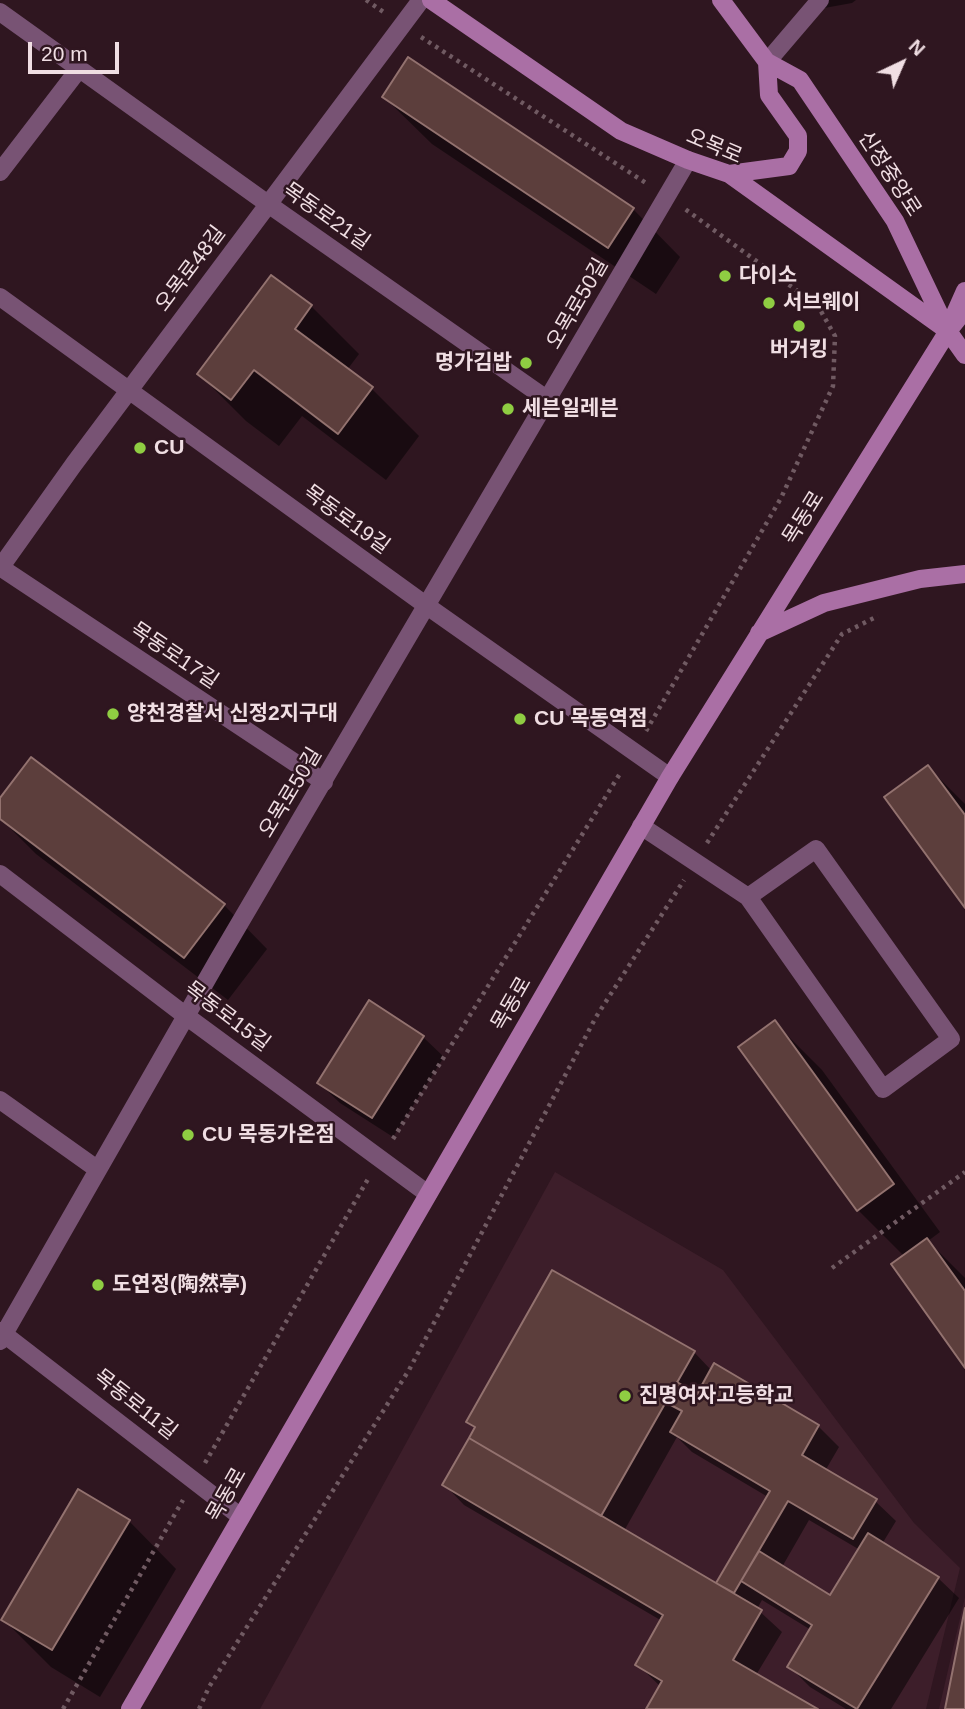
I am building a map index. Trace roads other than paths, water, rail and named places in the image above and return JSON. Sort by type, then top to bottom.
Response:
[{"type":"main road","name":"오목로","points":[[431,0],[621,131],[688,160],[729,174],[948,331],[965,355]]},
{"type":"main road","name":"신정중앙로","points":[[721,0],[767,62],[800,80],[822,112],[895,220],[948,331]]},
{"type":"main road","points":[[729,174],[789,166],[798,151],[798,136],[769,94],[767,62]]},
{"type":"main road","name":"목동로","points":[[948,331],[965,291]]},
{"type":"main road","name":"목동로","points":[[130,1709],[670,777],[948,331],[965,310]]},
{"type":"main road","points":[[759,633],[824,603],[920,579],[965,574]]},
{"type":"street","name":"오목로48길","points":[[0,567],[128,391],[421,0]]},
{"type":"street","points":[[767,62],[820,0]]},
{"type":"street","name":"목동로21길","points":[[0,12],[548,400]]},
{"type":"street","points":[[0,173],[79,69]]},
{"type":"street","name":"오목로50길","points":[[1,1335],[688,160]]},
{"type":"street","name":"목동로19길","points":[[0,297],[427,606],[670,777]]},
{"type":"street","name":"목동로17길","points":[[0,567],[324,782]]},
{"type":"street","points":[[641,826],[748,897],[883,1089],[951,1040],[816,849],[748,897]]},
{"type":"street","name":"목동로15길","points":[[0,874],[186,1016],[428,1194]]},
{"type":"street","points":[[0,1100],[97,1169]]},
{"type":"street","name":"목동로11길","points":[[1,1335],[241,1517]]},
{"type":"place","name":"다이소","points":[[725,276]]},
{"type":"place","name":"서브웨이","points":[[769,303]]},
{"type":"place","name":"버거킹","points":[[799,326]]},
{"type":"place","name":"명가김밥","points":[[526,363]]},
{"type":"place","name":"세븐일레븐","points":[[508,409]]},
{"type":"place","name":"CU","points":[[140,448]]},
{"type":"place","name":"양천경찰서 신정2지구대","points":[[113,714]]},
{"type":"place","name":"CU 목동역점","points":[[520,719]]},
{"type":"place","name":"CU 목동가온점","points":[[188,1135]]},
{"type":"place","name":"도연정(陶然亭)","points":[[98,1285]]},
{"type":"place","name":"진명여자고등학교","points":[[625,1396]]}]
